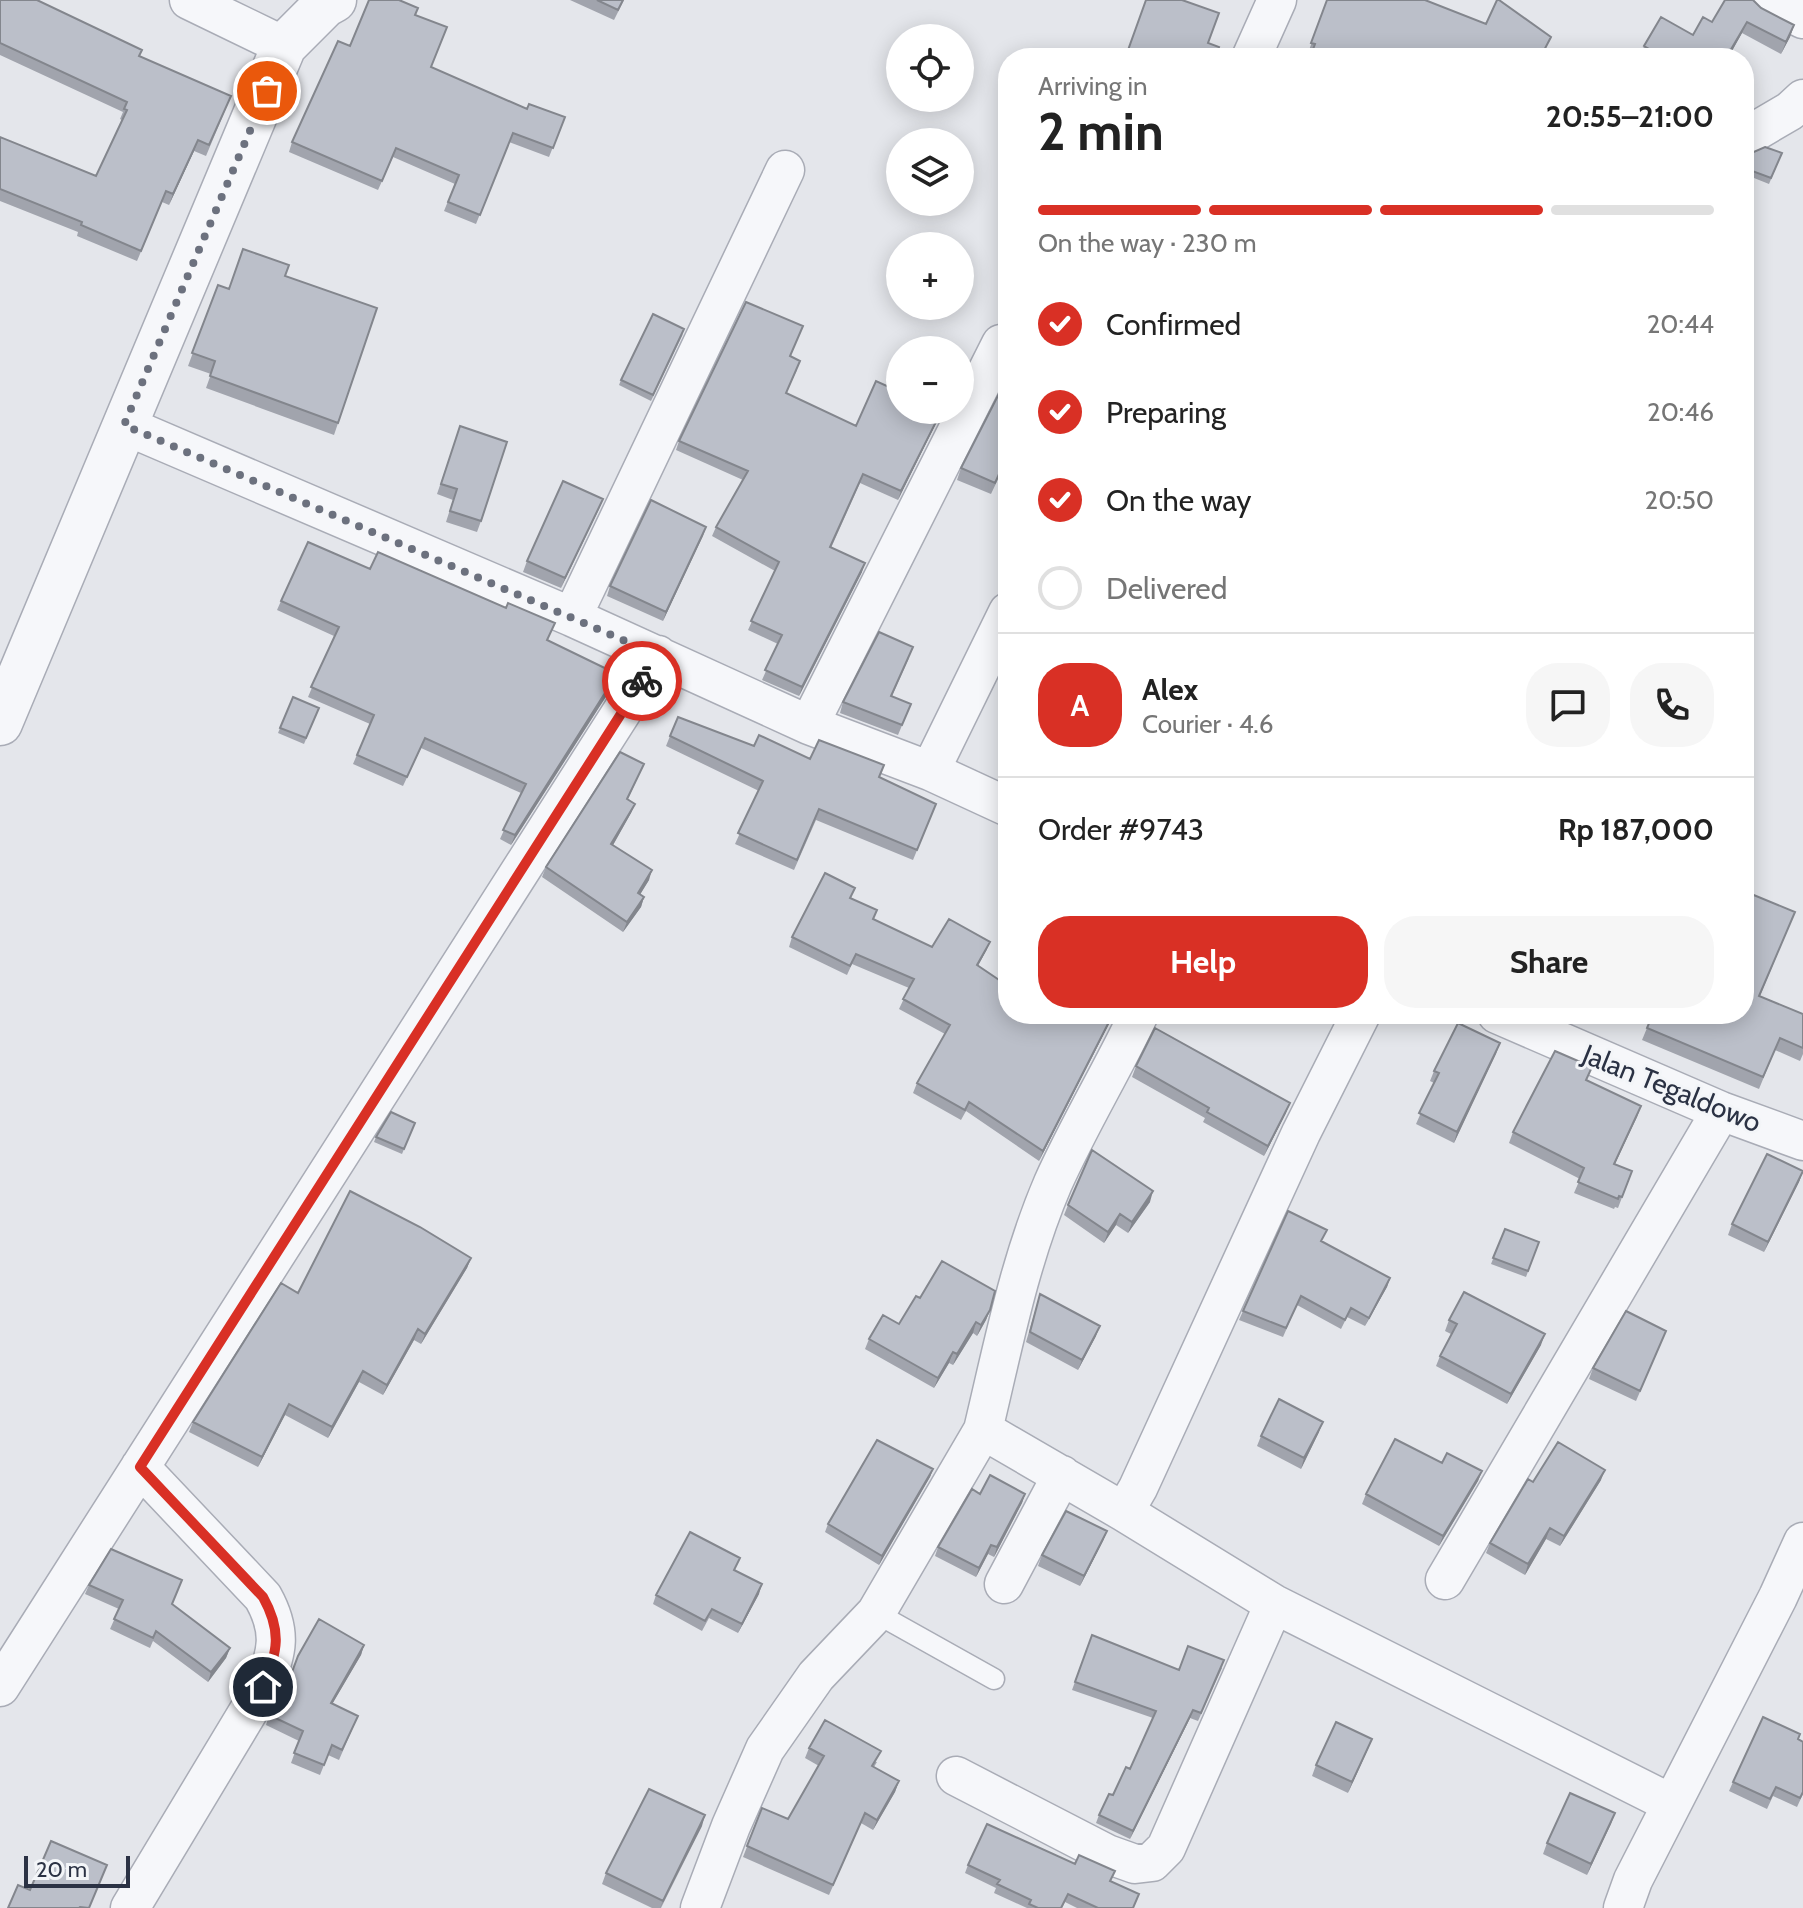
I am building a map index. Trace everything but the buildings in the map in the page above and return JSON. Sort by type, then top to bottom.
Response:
[{"type":"street","points":[[189,0],[284,46]]},
{"type":"street","points":[[0,723],[284,46],[325,5],[334,0]]},
{"type":"street","points":[[1255,48],[1277,0]]},
{"type":"street","points":[[1767,0],[1803,19]]},
{"type":"street","points":[[1754,132],[1790,111],[1803,99]]},
{"type":"street","points":[[572,617],[785,170]]},
{"type":"street","points":[[809,725],[998,350]]},
{"type":"street","points":[[124,425],[572,617],[809,725],[930,771],[998,802]]},
{"type":"street","points":[[930,771],[998,632]]},
{"type":"street","points":[[0,1687],[658,655]]},
{"type":"street","points":[[700,1908],[765,1749],[816,1676],[876,1613],[983,1430],[1013,1303],[1037,1224],[1082,1121],[1134,1024]]},
{"type":"street","points":[[1124,1512],[1138,1488],[1295,1146],[1356,1024]]},
{"type":"street","name":"Jalan Tegaldowo","points":[[1520,1024],[1721,1111],[1803,1141]]},
{"type":"street","points":[[1445,1580],[1721,1111]]},
{"type":"street","points":[[983,1430],[1274,1604],[1672,1804]]},
{"type":"street","points":[[130,1908],[263,1687],[275,1659],[277,1634],[263,1597],[140,1467]]},
{"type":"street","points":[[1004,1584],[1062,1475]]},
{"type":"street","points":[[1623,1908],[1633,1880],[1803,1542]]},
{"type":"street","points":[[956,1776],[1107,1854],[1135,1864],[1152,1862],[1166,1848],[1274,1604]]},
{"type":"lane","points":[[876,1613],[994,1679]]},
{"type":"way so far","points":[[267,91],[124,425],[658,655],[642,681]]},
{"type":"route","points":[[263,1687],[275,1659],[277,1634],[263,1597],[140,1467],[642,681]]}]
